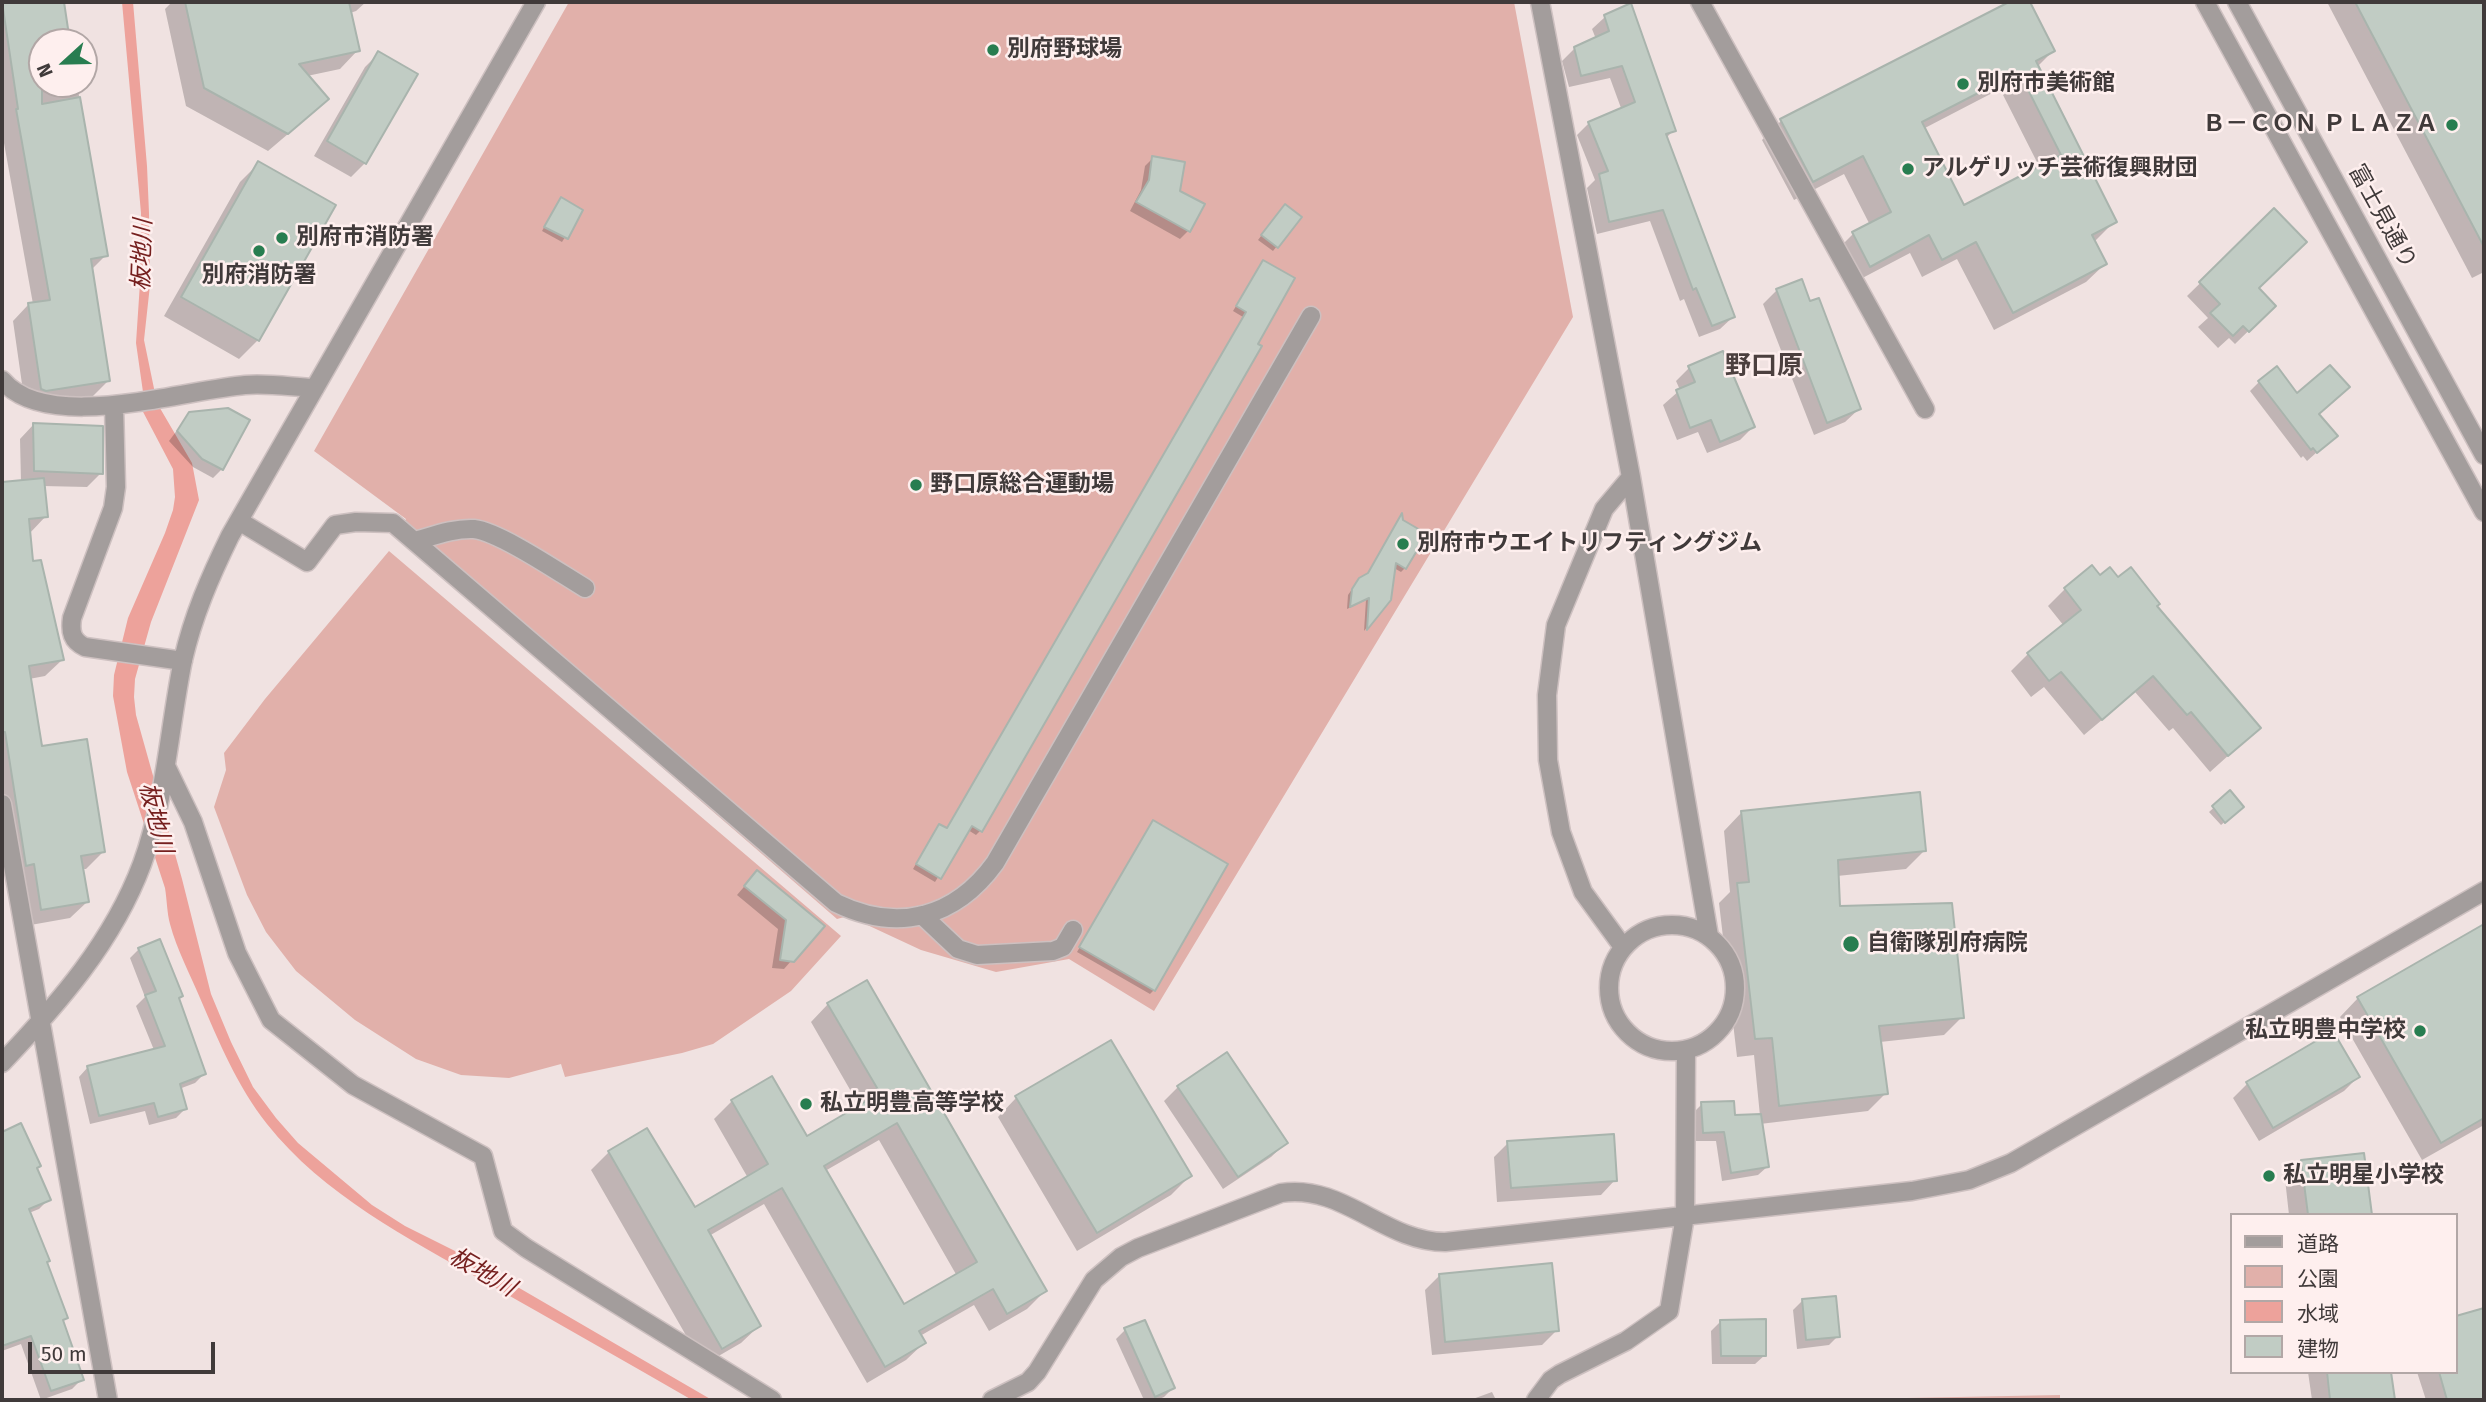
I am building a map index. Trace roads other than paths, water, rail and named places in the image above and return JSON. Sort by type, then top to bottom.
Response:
[{"type":"street","points":[[2,1063],[41,1021],[95,954],[125,901],[150,839],[166,766],[183,661],[206,586],[239,521],[536,2]]},
{"type":"street","points":[[1540,2],[1631,477],[1709,936]]},
{"type":"street","points":[[1700,2],[1924,409]]},
{"type":"street","points":[[2205,2],[2484,512]]},
{"type":"street","name":"富士見通り","points":[[2237,2],[2484,455]]},
{"type":"street","points":[[239,521],[307,562],[335,525],[356,522],[393,523],[836,903],[870,916],[887,919],[922,915],[956,902],[971,891],[995,863],[1311,316]]},
{"type":"street","points":[[2,380],[19,395],[41,403],[67,407],[114,405],[247,384],[315,388]]},
{"type":"street","points":[[114,405],[116,487],[113,508],[72,618],[72,635],[77,643],[100,650],[183,661]]},
{"type":"street","points":[[1623,947],[1583,892],[1561,832],[1548,760],[1547,695],[1556,625],[1604,509],[1631,477]]},
{"type":"street","points":[[415,541],[474,529],[492,534],[585,587]]},
{"type":"street","points":[[166,766],[193,822],[236,953],[271,1020],[353,1085],[484,1156],[503,1231],[526,1248],[772,1400]]},
{"type":"street","points":[[2,804],[108,1400]]},
{"type":"street","points":[[992,1400],[1018,1395],[1037,1372],[1094,1280],[1115,1262],[1138,1248],[1281,1193],[1321,1195],[1412,1238],[1433,1242],[1912,1191],[1969,1180],[2011,1163],[2484,891]]},
{"type":"street","points":[[922,915],[958,949],[977,955],[1053,951],[1063,947],[1073,930]]},
{"type":"street","points":[[1674,925],[1692,928],[1709,936],[1724,952],[1734,971],[1736,993],[1731,1014],[1719,1032],[1701,1045],[1681,1052],[1659,1051],[1639,1042],[1623,1028],[1612,1009],[1609,988],[1613,967],[1623,947],[1638,935],[1655,927],[1674,925]]},
{"type":"street","points":[[1536,1400],[1551,1380],[1626,1341],[1669,1311],[1685,1216],[1686,1050]]},
{"type":"water","name":"板地川","points":[[122,2],[133,2],[147,166],[150,285],[144,340],[157,403],[192,463],[199,500],[151,622],[135,679],[134,697],[136,715],[211,994],[231,1042],[253,1087],[276,1118],[298,1143],[372,1205],[712,1400],[692,1400],[426,1249],[340,1194],[289,1149],[256,1109],[222,1047],[180,953],[169,920],[165,888],[127,772],[113,696],[114,675],[128,618],[165,533],[175,497],[173,469],[141,408],[143,392],[136,343],[141,213]]},
{"type":"place","name":"別府野球場","points":[[993,50]]},
{"type":"place","name":"別府市美術館","points":[[1963,84]]},
{"type":"place","name":"Ｂ－ＣＯＮ ＰＬＡＺＡ","points":[[2452,125]]},
{"type":"place","name":"アルゲリッチ芸術復興財団","points":[[1908,169]]},
{"type":"place","name":"別府市消防署","points":[[282,238]]},
{"type":"place","name":"別府消防署","points":[[259,251]]},
{"type":"place","name":"野口原総合運動場","points":[[916,485]]},
{"type":"place","name":"別府市ウエイトリフティングジム","points":[[1403,544]]},
{"type":"place","name":"自衛隊別府病院","points":[[1851,944]]},
{"type":"place","name":"私立明豊中学校","points":[[2420,1031]]},
{"type":"place","name":"私立明豊高等学校","points":[[806,1104]]},
{"type":"place","name":"私立明星小学校","points":[[2269,1176]]},
{"type":"district","name":"野口原","points":[[1764,367]]}]
